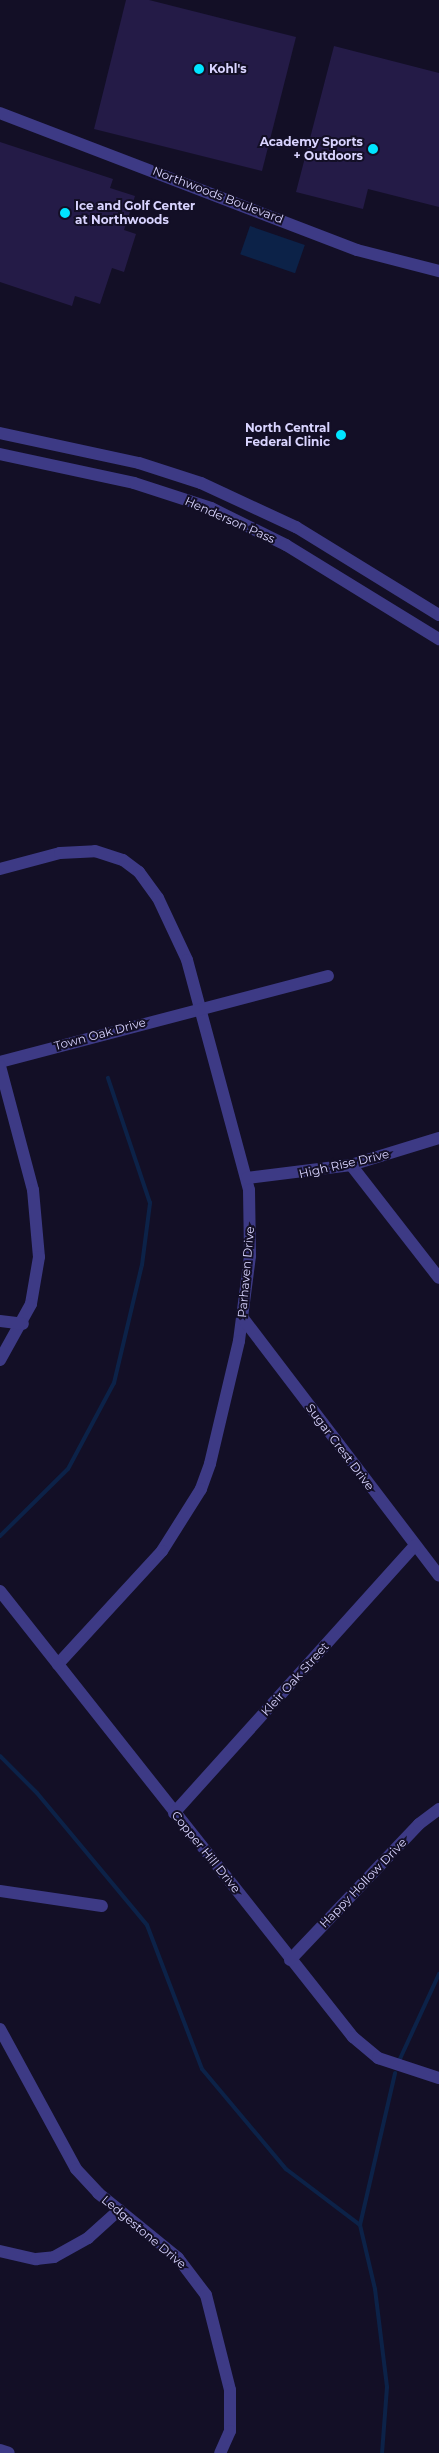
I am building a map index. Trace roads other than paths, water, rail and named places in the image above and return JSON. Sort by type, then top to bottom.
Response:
[{"type":"street","name":"Northwoods Boulevard","points":[[0,113],[357,250],[439,271]]},
{"type":"street","name":"Henderson Pass","points":[[0,433],[139,463],[201,483],[296,527],[439,615]]},
{"type":"street","name":"Henderson Pass","points":[[0,454],[134,483],[211,508],[286,545],[439,639]]},
{"type":"street","name":"Parhaven Drive","points":[[0,869],[77,851],[96,851],[123,860],[139,872],[158,898],[187,960],[247,1178],[251,1223],[242,1317],[210,1464],[189,1512],[162,1552],[58,1664]]},
{"type":"street","name":"Town Oak Drive","points":[[0,1064],[200,1007],[328,976]]},
{"type":"street","points":[[0,1064],[37,1212],[39,1257],[31,1304],[23,1324],[0,1360]]},
{"type":"street","name":"High Rise Drive","points":[[247,1178],[351,1165],[439,1138]]},
{"type":"street","points":[[351,1165],[439,1278]]},
{"type":"street","name":"Sugar Crest Drive","points":[[242,1317],[439,1576]]},
{"type":"street","points":[[0,1321],[23,1324]]},
{"type":"street","name":"Kleir Oak Street","points":[[174,1813],[415,1545]]},
{"type":"street","name":"Copper Hill Drive","points":[[0,1591],[290,1960],[361,2045],[399,2068],[439,2078]]},
{"type":"street","name":"Happy Hollow Drive","points":[[290,1960],[419,1824],[439,1810]]},
{"type":"street","points":[[0,1892],[102,1906]]},
{"type":"street","name":"Ledgestone Drive","points":[[0,2029],[71,2161],[119,2210],[178,2258],[206,2294],[230,2390],[230,2431],[220,2453]]},
{"type":"street","points":[[0,2251],[36,2259],[54,2257],[88,2238],[119,2210]]},
{"type":"street","points":[[0,2450],[9,2453]]},
{"type":"water","points":[[250,226],[305,245],[295,273],[240,254]]},
{"type":"waterway","points":[[0,1536],[68,1469],[114,1383],[142,1265],[150,1203],[108,1078]]},
{"type":"waterway","points":[[0,1756],[37,1793],[147,1925],[202,2069],[286,2169],[360,2225],[375,2289],[387,2387],[382,2453]]},
{"type":"waterway","points":[[399,2061],[439,1974]]},
{"type":"waterway","points":[[360,2225],[395,2073]]},
{"type":"place","name":"Kohl's","points":[[199,69]]},
{"type":"place","name":"Academy Sports + Outdoors","points":[[373,149]]},
{"type":"place","name":"Ice and Golf Center at Northwoods","points":[[65,213]]},
{"type":"place","name":"North Central Federal Clinic","points":[[341,435]]}]
